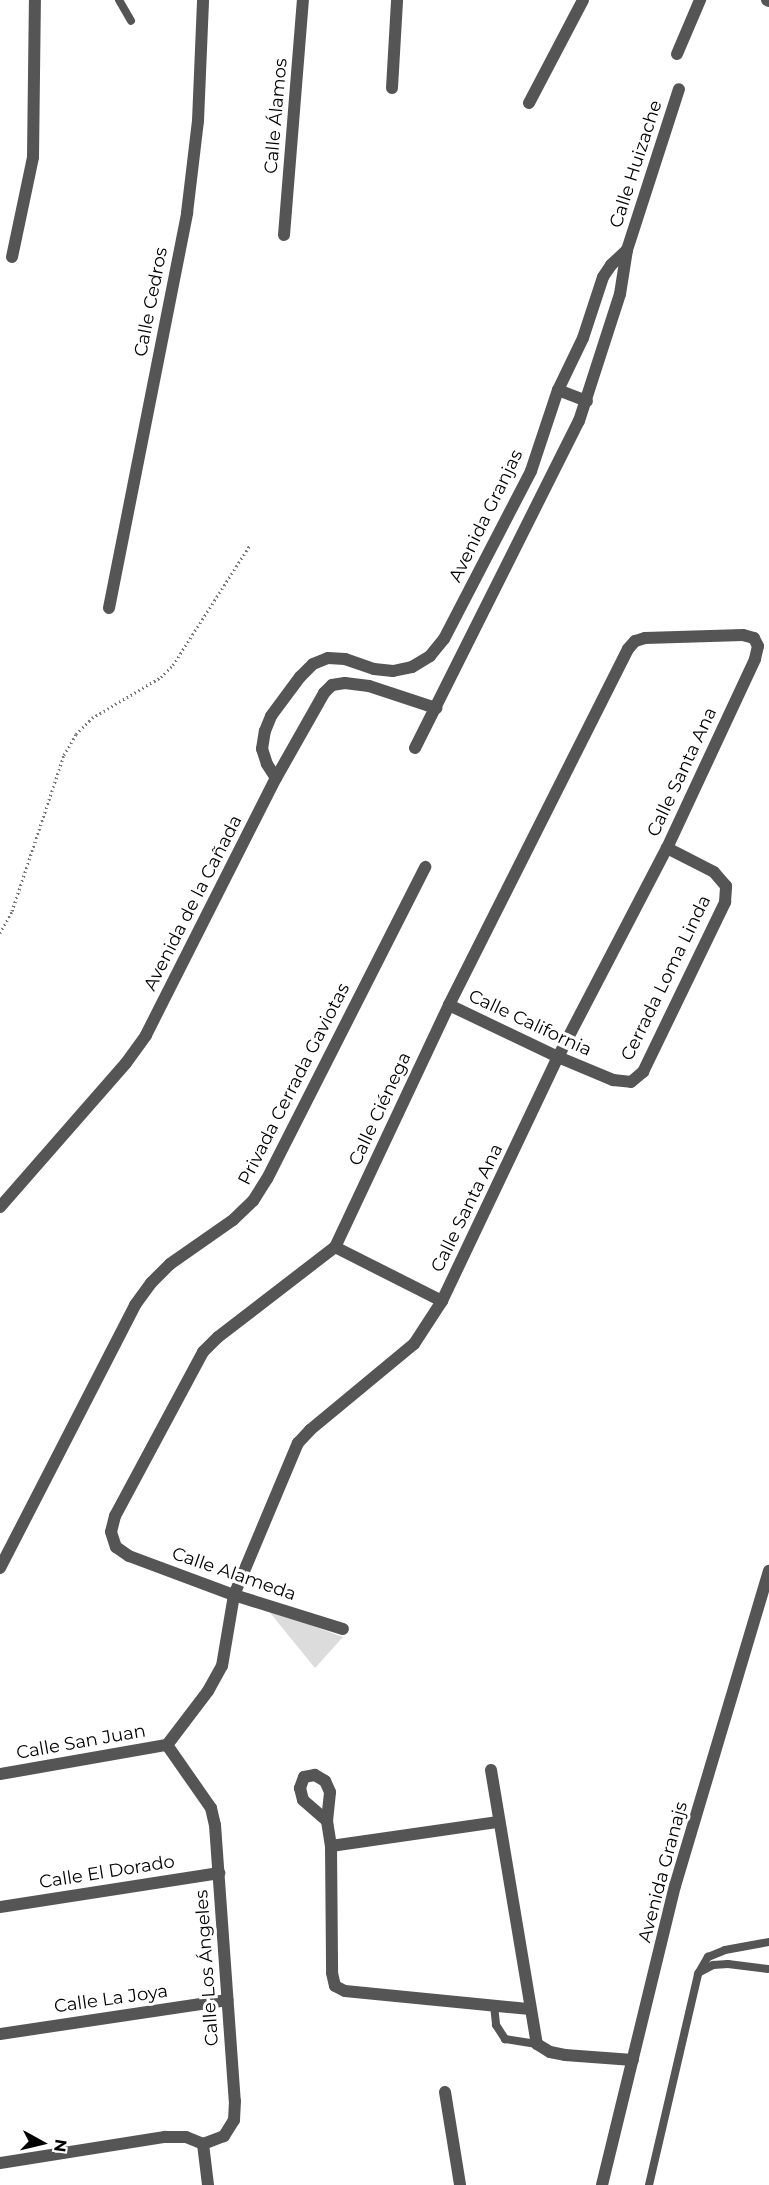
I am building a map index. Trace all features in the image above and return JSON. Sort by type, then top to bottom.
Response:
[{"type":"street","points":[[12,257],[33,157],[35,0]]},
{"type":"street","name":"Calle Cedros","points":[[109,608],[187,213],[198,121],[203,0]]},
{"type":"street","name":"Calle Álamos","points":[[284,236],[303,0]]},
{"type":"street","points":[[393,88],[397,0]]},
{"type":"street","points":[[529,103],[583,0]]},
{"type":"street","points":[[677,54],[700,0]]},
{"type":"street","name":"Calle Huizache","points":[[587,400],[620,294],[627,250],[679,89]]},
{"type":"street","name":"Calle Huizache","points":[[558,390],[583,338],[603,277],[611,265],[627,250]]},
{"type":"street","points":[[415,748],[579,421],[587,400],[558,390]]},
{"type":"street","name":"Avenida Granjas","points":[[276,778],[267,764],[262,749],[265,731],[271,716],[300,677],[313,664],[328,658],[345,659],[374,669],[393,671],[412,667],[430,656],[444,639],[531,471],[558,390]]},
{"type":"street","name":"Calle Santa Ana","points":[[167,1745],[208,1691],[222,1666],[234,1595],[298,1443],[310,1430],[414,1344],[442,1301],[558,1057],[667,848],[755,659],[758,646],[754,638],[743,635],[645,638],[635,641]]},
{"type":"street","name":"Calle Ciénega","points":[[116,1547],[111,1532],[115,1516],[203,1352],[218,1337],[335,1247],[449,1005],[628,649],[635,641]]},
{"type":"street","points":[[369,686],[374,669]]},
{"type":"street","name":"Avenida de la Cañada","points":[[0,1207],[137,1049],[276,778],[324,693],[332,686],[345,683],[369,686],[436,708]]},
{"type":"street","name":"Cerrada Loma Linda","points":[[631,1082],[643,1072],[725,902],[726,886],[714,872],[667,848]]},
{"type":"street","name":"Privada Cerrada Gaviotas","points":[[0,1568],[140,1298],[170,1264],[233,1220],[253,1201],[267,1179],[425,867]]},
{"type":"street","name":"Calle California","points":[[449,1005],[558,1057],[613,1080],[631,1082]]},
{"type":"street","points":[[335,1247],[442,1301]]},
{"type":"street","name":"Calle Alameda","points":[[116,1547],[129,1556],[234,1595],[343,1629]]},
{"type":"street","name":"Avenida Granajs","points":[[602,2185],[675,1886],[769,1571]]},
{"type":"street","name":"Calle San Juan","points":[[0,1774],[167,1745]]},
{"type":"street","name":"Calle Los Ángeles","points":[[167,1745],[212,1808],[216,1825],[234,2120],[224,2136],[203,2144]]},
{"type":"street","points":[[491,1770],[537,2044],[550,2052],[565,2055],[633,2060]]},
{"type":"street","points":[[327,1821],[332,1846],[335,1986],[345,1991],[530,2009]]},
{"type":"street","points":[[332,1846],[498,1822]]},
{"type":"street","name":"Calle El Dorado","points":[[0,1907],[219,1873]]},
{"type":"street","name":"Calle La Joya","points":[[0,2034],[227,2000]]},
{"type":"street","points":[[445,2092],[460,2185]]},
{"type":"street","points":[[0,2163],[165,2137],[186,2137],[203,2144],[208,2185]]},
{"type":"lane","points":[[119,0],[131,21]]},
{"type":"lane","points":[[649,2185],[698,1974],[708,1957],[725,1950],[769,1942]]},
{"type":"lane","points":[[698,1974],[713,1965],[728,1964],[768,1969]]},
{"type":"lane","points":[[494,2005],[496,2025],[505,2039],[537,2044]]},
{"type":"path","points":[[0,933],[12,911],[64,755],[76,734],[92,718],[161,677],[173,664],[250,545]]},
{"type":"shaded area","points":[[267,1609],[343,1637],[315,1668]]}]
